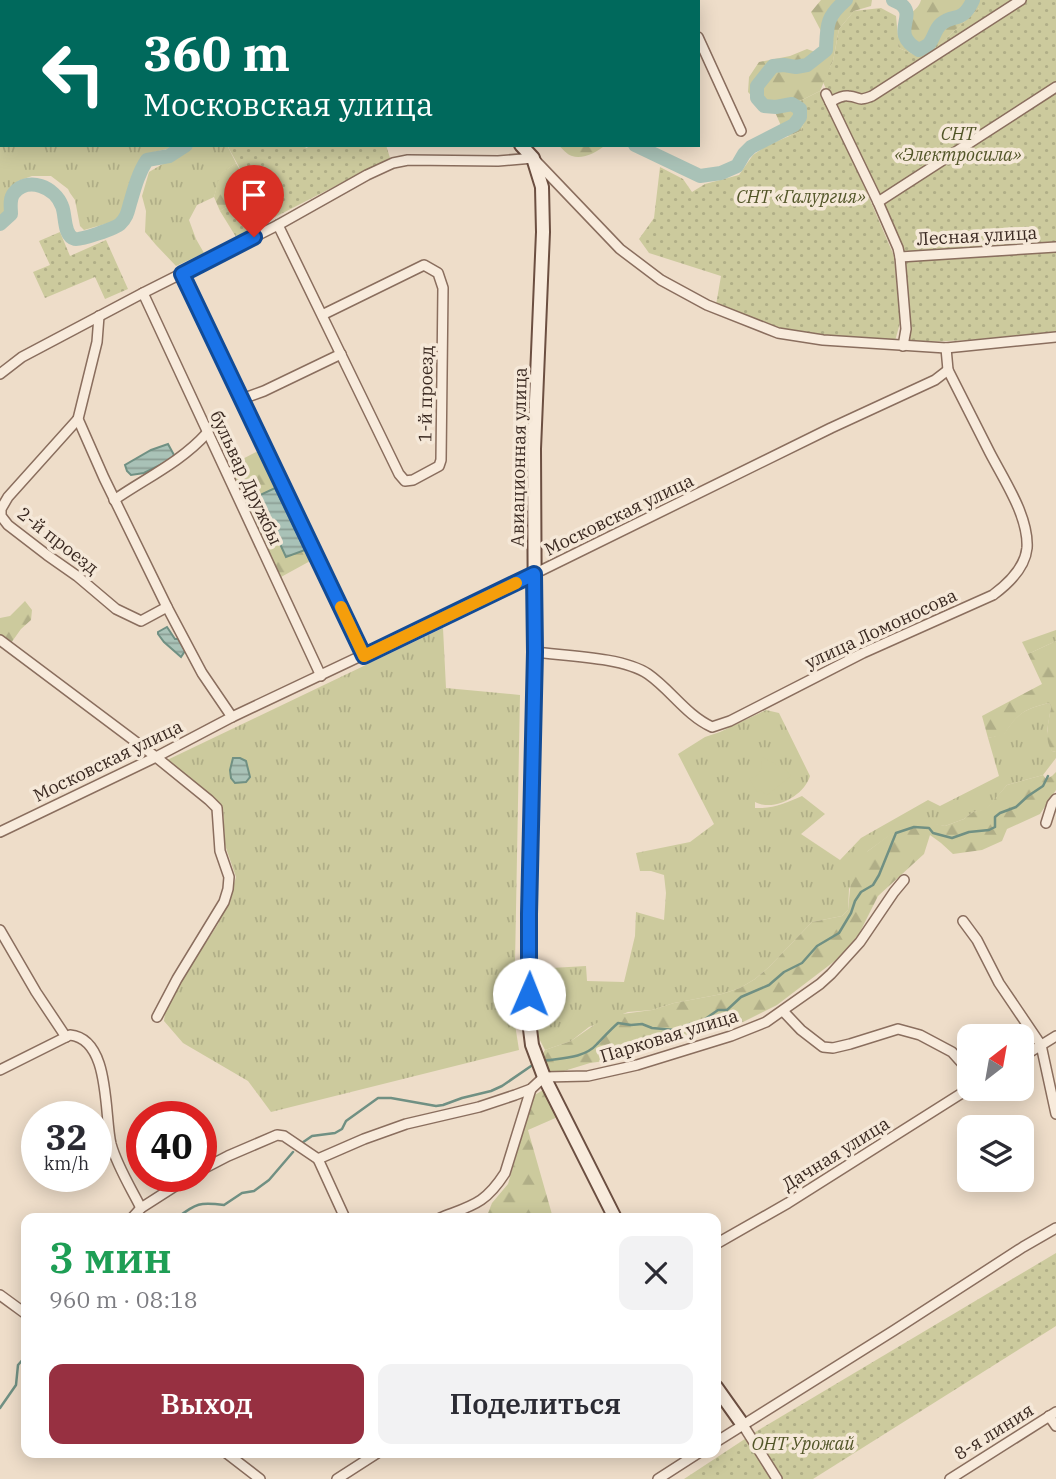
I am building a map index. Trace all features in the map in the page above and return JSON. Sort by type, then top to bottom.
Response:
[{"type":"street","points":[[903,346],[906,329],[898,248],[828,98],[849,96],[860,100],[872,96],[1021,0]]},
{"type":"street","points":[[700,41],[741,131]]},
{"type":"street","points":[[878,202],[1056,87]]},
{"type":"street","name":"Авиационная улица","points":[[523,147],[533,158],[542,187],[543,232],[534,449],[535,652],[529,1021],[532,1045],[544,1077],[612,1213]]},
{"type":"street","points":[[0,374],[22,357],[278,225],[367,175],[393,163],[408,160],[498,161],[533,158],[620,249],[661,280],[706,305],[778,333],[824,340],[946,348],[1056,337]]},
{"type":"street","name":"1-й проезд","points":[[278,225],[341,354],[400,474],[405,481],[413,480],[439,466],[443,288],[438,273],[424,265],[322,315]]},
{"type":"street","name":"Лесная улица","points":[[900,257],[1056,247]]},
{"type":"street","name":"бульвар Дружбы","points":[[182,274],[364,656]]},
{"type":"street","name":"бульвар Дружбы","points":[[143,293],[321,676]]},
{"type":"street","name":"2-й проезд","points":[[99,316],[97,342],[78,419],[8,497],[1,509],[1,516],[8,525],[77,576],[116,609],[141,621],[167,607]]},
{"type":"street","name":"улица Ломоносова","points":[[535,652],[621,663],[645,672],[701,722],[712,727],[730,721],[863,653],[993,595],[1007,584],[1023,563],[1027,550],[1026,534],[1017,505],[948,370],[946,348]]},
{"type":"street","points":[[242,399],[341,354]]},
{"type":"street","name":"Московская улица","points":[[0,832],[935,380],[948,370]]},
{"type":"street","points":[[78,419],[114,500],[167,607],[202,673],[232,718]]},
{"type":"street","points":[[114,500],[171,465],[207,433]]},
{"type":"street","points":[[0,640],[156,757],[217,808],[220,851],[229,877],[228,889],[224,902],[157,1017]]},
{"type":"street","points":[[1046,823],[1056,799]]},
{"type":"street","name":"Парковая улица","points":[[544,1077],[588,1076],[637,1065],[731,1036],[766,1022],[831,974],[860,942],[904,880]]},
{"type":"street","points":[[963,921],[977,940],[999,983],[1041,1045],[1056,1114]]},
{"type":"street","points":[[0,930],[66,1037]]},
{"type":"street","points":[[783,1011],[823,1047],[834,1048],[898,1029],[920,1035],[952,1052],[957,1058]]},
{"type":"street","points":[[0,1070],[70,1035],[79,1036],[95,1055],[104,1080],[115,1156],[141,1208]]},
{"type":"street","points":[[1034,1049],[1056,1036]]},
{"type":"street","points":[[318,1159],[407,1125],[515,1096],[531,1089],[544,1077]]},
{"type":"street","points":[[452,1213],[481,1201],[498,1184],[505,1173],[531,1089]]},
{"type":"street","name":"Дачная улица","points":[[721,1241],[788,1203],[957,1096]]},
{"type":"street","points":[[217,1162],[277,1135],[284,1136],[318,1159],[343,1213]]},
{"type":"street","points":[[136,1213],[166,1192]]},
{"type":"street","points":[[721,1439],[1056,1228]]},
{"type":"street","points":[[0,1295],[21,1310]]},
{"type":"street","points":[[721,1394],[777,1479]]},
{"type":"street","points":[[1053,1414],[1056,1426]]},
{"type":"street","name":"8-я линия","points":[[950,1479],[1053,1414]]},
{"type":"street","points":[[233,1458],[260,1479]]},
{"type":"street","points":[[337,1479],[370,1458]]},
{"type":"street","points":[[658,1479],[691,1458]]},
{"type":"green space","points":[[821,0],[872,0],[871,6],[854,11],[839,29],[833,61],[820,91],[800,101],[807,114],[801,131],[785,135],[775,112],[766,112],[748,92],[749,77],[759,62],[790,56],[807,49],[815,52],[821,46],[821,31],[811,12]]},
{"type":"green space","points":[[921,0],[979,0],[979,8],[937,47],[915,55],[899,48],[898,33],[901,21],[916,9]]},
{"type":"green space","name":"СНТ «Электросила»","points":[[979,0],[1056,0],[1056,332],[907,343],[902,260],[823,82],[833,61],[839,29],[854,11],[881,8],[896,16],[899,48],[915,55],[937,47],[979,8]]},
{"type":"green space","name":"СНТ «Галургия»","points":[[820,91],[894,256],[900,323],[895,341],[823,337],[779,329],[716,305],[721,276],[649,253],[639,239],[654,218],[660,167],[683,179],[692,192],[705,184],[739,175],[753,155],[766,146],[801,131],[807,114],[800,101]]},
{"type":"green space","points":[[0,147],[175,147],[150,153],[141,159],[123,216],[119,220],[84,230],[80,226],[75,200],[68,189],[51,176],[32,176],[18,181],[7,195],[6,210],[0,218]]},
{"type":"green space","points":[[192,147],[228,147],[236,163],[221,174],[214,197],[197,205],[189,220],[204,253],[176,266],[145,232],[146,211],[142,196],[149,172]]},
{"type":"green space","points":[[228,147],[387,147],[390,158],[236,237],[220,211],[231,204],[244,207],[253,202],[244,176]]},
{"type":"green space","points":[[560,147],[602,147],[590,155],[576,157]]},
{"type":"green space","points":[[236,163],[254,202],[244,207],[231,204],[220,211],[214,197],[220,174]]},
{"type":"green space","points":[[60,232],[70,256],[106,240],[128,289],[105,299],[95,277],[45,298],[33,272],[50,265],[39,241]]},
{"type":"green space","points":[[260,450],[298,525],[312,560],[281,577],[242,499],[229,466]],"holes":[[[275,488],[305,549],[286,557],[258,496]]]},
{"type":"green space","points":[[25,601],[32,610],[31,620],[11,643],[0,635],[0,618],[10,616]]},
{"type":"green space","points":[[443,628],[446,688],[520,695],[514,1018],[519,1050],[271,1112],[248,1081],[183,1043],[164,1021],[166,1004],[218,924],[236,877],[225,845],[223,807],[165,761]]},
{"type":"green space","points":[[1056,630],[1056,641],[1028,654],[1022,642]]},
{"type":"green space","points":[[1056,641],[1056,752],[1052,751],[1048,741],[1051,707],[1049,703],[1022,713],[1004,735],[988,738],[982,716],[1042,684],[1028,654]]},
{"type":"green space","points":[[1049,703],[1051,707],[1047,731],[1056,758],[1043,775],[1007,785],[986,810],[973,812],[964,819],[945,826],[932,824],[925,829],[900,828],[868,851],[849,889],[848,910],[842,916],[812,922],[755,979],[722,994],[652,1010],[628,1012],[589,1027],[571,1041],[545,1050],[532,1025],[534,969],[586,966],[587,981],[624,982],[635,936],[636,912],[664,920],[664,875],[640,871],[636,853],[690,842],[714,824],[678,754],[705,737],[766,710],[779,713],[810,776],[795,796],[771,805],[755,802],[755,808],[774,806],[802,796],[825,814],[801,834],[840,860],[861,838],[928,800],[940,806],[999,776],[988,738],[1004,734],[1013,721],[1027,710]]},
{"type":"green space","points":[[762,757],[785,769],[791,776],[766,796],[761,790],[757,792],[749,778],[757,776]]},
{"type":"green space","points":[[1056,772],[1056,790],[1040,814],[1007,829],[1002,841],[982,850],[953,854],[930,835],[924,854],[878,896],[859,934],[840,957],[777,1005],[743,1022],[716,1025],[627,1058],[590,1063],[564,1071],[547,1071],[543,1060],[545,1050],[571,1041],[607,1016],[652,1010],[722,994],[755,979],[812,922],[842,916],[848,910],[852,869],[868,851],[900,827],[925,829],[932,823],[945,826],[964,819],[973,812],[986,809],[1007,785],[1043,775],[1046,779]]},
{"type":"green space","points":[[543,1090],[560,1116],[528,1130],[552,1213],[488,1213],[492,1203],[508,1184],[533,1096]]},
{"type":"green space","name":"ОНТ Урожай","points":[[1056,1253],[1056,1326],[813,1479],[684,1479],[716,1458],[721,1458],[721,1455]]},
{"type":"shaded area","points":[[168,444],[174,455],[172,459],[144,473],[131,475],[127,471],[125,465]]},
{"type":"shaded area","points":[[275,488],[305,550],[286,557],[258,496]]},
{"type":"shaded area","points":[[167,627],[185,651],[181,657],[158,634]]},
{"type":"shaded area","points":[[233,758],[246,761],[250,777],[246,782],[235,783],[231,778]]},
{"type":"waterway","points":[[639,147],[700,176],[721,173],[737,166],[751,147],[794,125],[800,117],[800,109],[792,104],[764,106],[757,98],[757,86],[773,66],[807,65],[826,50],[829,22],[846,0]]},
{"type":"waterway","points":[[893,0],[906,11],[904,32],[910,44],[919,50],[929,44],[941,24],[961,15],[973,0]]},
{"type":"waterway","points":[[0,224],[11,214],[12,195],[26,185],[33,185],[47,189],[59,199],[71,237],[75,239],[98,234],[120,224],[126,216],[147,160],[169,156],[183,147]]},
{"type":"waterway","points":[[542,1061],[585,1053],[618,1023],[675,1030],[698,1024],[718,1010],[727,1010],[741,997],[769,985],[784,972],[802,963],[817,946],[839,933],[861,892],[873,885],[879,875],[896,833],[914,827],[929,828],[933,833],[952,838],[969,832],[989,830],[995,827],[995,817],[1016,807],[1043,786],[1048,776]]},
{"type":"waterway","points":[[299,1145],[312,1136],[335,1133],[342,1129],[346,1121],[378,1098],[443,1105],[491,1091],[534,1064]]},
{"type":"waterway","points":[[184,1213],[199,1205],[224,1205],[242,1193],[254,1191],[269,1180],[293,1152]]},
{"type":"waterway","points":[[0,1408],[16,1385],[18,1365],[21,1362]]},
{"type":"slow traffic","points":[[341,607],[364,656],[516,583]]},
{"type":"route","points":[[254,237],[182,274],[364,656],[534,574],[529,994]]}]
